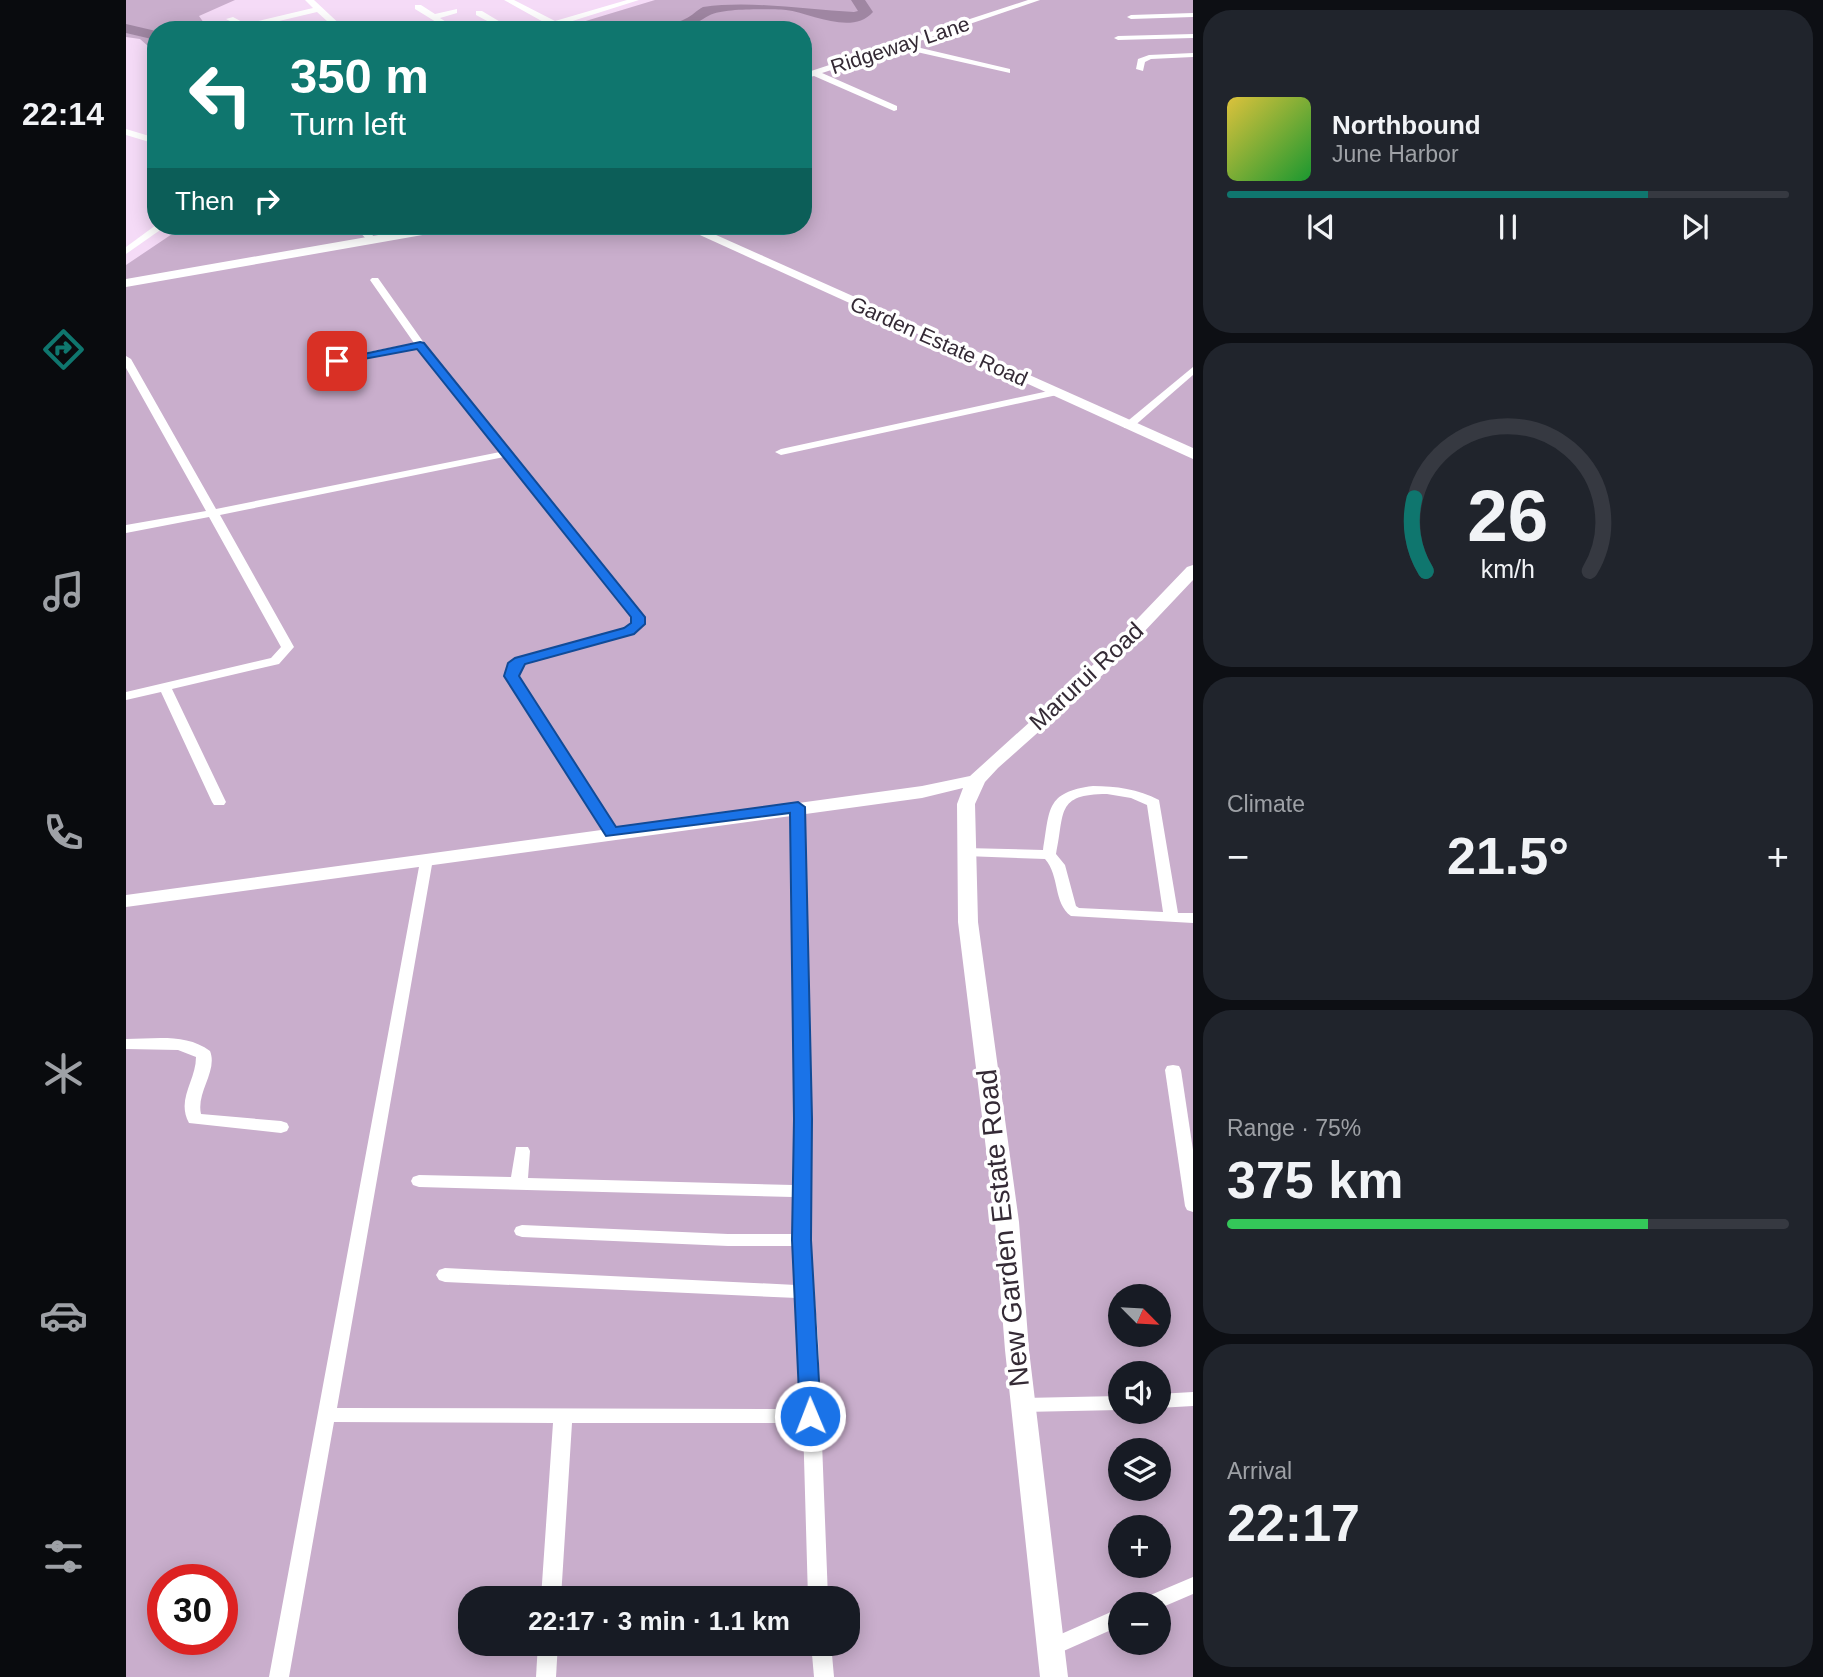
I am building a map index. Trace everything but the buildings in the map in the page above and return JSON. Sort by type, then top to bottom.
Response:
[{"type":"street","points":[[508,0],[548,21]]},
{"type":"street","points":[[564,21],[635,0]]},
{"type":"street","name":"Ridgeway Lane","points":[[814,73],[1037,0]]},
{"type":"street","points":[[262,21],[314,3],[333,21]]},
{"type":"street","points":[[418,8],[440,21]]},
{"type":"street","points":[[434,17],[454,11]]},
{"type":"street","points":[[479,13],[494,21]]},
{"type":"street","points":[[1131,17],[1193,15]]},
{"type":"street","points":[[230,19],[234,21]]},
{"type":"street","points":[[1118,38],[1193,36]]},
{"type":"street","points":[[900,45],[1007,71]]},
{"type":"street","points":[[1140,69],[1141,61],[1149,57],[1193,55]]},
{"type":"street","points":[[814,73],[894,108]]},
{"type":"street","points":[[126,132],[147,138]]},
{"type":"street","points":[[126,251],[148,235]]},
{"type":"street","points":[[367,235],[372,240]]},
{"type":"street","points":[[126,283],[400,235]]},
{"type":"street","name":"Garden Estate Road","points":[[706,235],[1193,454]]},
{"type":"street","points":[[375,280],[420,345],[639,620],[629,631],[515,663],[512,676],[611,833]]},
{"type":"street","points":[[337,361],[420,345]]},
{"type":"street","points":[[126,359],[288,647],[275,661],[126,696]]},
{"type":"street","points":[[1128,426],[1193,370]]},
{"type":"street","points":[[781,452],[1053,393]]},
{"type":"street","points":[[126,528],[215,513],[505,453]]},
{"type":"street","name":"Marurui Road","points":[[976,780],[1101,667],[1193,570]]},
{"type":"street","points":[[165,687],[219,802]]},
{"type":"street","points":[[126,901],[922,792],[976,780]]},
{"type":"street","name":"New Garden Estate Road","points":[[976,780],[967,804],[965,852],[968,922],[1006,1222],[1023,1405],[1054,1677]]},
{"type":"street","points":[[1049,855],[1059,803],[1067,796],[1107,791],[1143,795],[1154,803],[1171,917]]},
{"type":"street","points":[[922,792],[967,804]]},
{"type":"street","points":[[798,807],[801,1240],[817,1586]]},
{"type":"street","points":[[965,852],[1049,855],[1058,865],[1069,908],[1076,913],[1193,918]]},
{"type":"street","points":[[279,1677],[426,859]]},
{"type":"street","points":[[126,1044],[185,1047],[204,1055],[202,1073],[192,1102],[195,1119],[281,1127]]},
{"type":"street","points":[[1174,1070],[1188,1146],[1193,1206]]},
{"type":"street","points":[[519,1184],[522,1151]]},
{"type":"street","points":[[419,1181],[802,1191]]},
{"type":"street","points":[[523,1231],[728,1240],[801,1240]]},
{"type":"street","points":[[445,1275],[805,1292]]},
{"type":"street","points":[[1171,1400],[1193,1399]]},
{"type":"street","points":[[1023,1405],[1108,1403]]},
{"type":"street","points":[[325,1415],[810,1416]]},
{"type":"street","points":[[552,1586],[563,1416]]},
{"type":"street","points":[[1171,1595],[1193,1585]]},
{"type":"street","points":[[1050,1648],[1108,1622]]},
{"type":"street","points":[[546,1677],[547,1656]]},
{"type":"street","points":[[822,1656],[824,1677]]},
{"type":"shaded area","points":[[126,0],[235,0],[199,16],[203,21],[147,21],[147,45],[140,39],[126,37]]},
{"type":"shaded area","points":[[655,0],[1193,0],[1193,1677],[126,1677],[126,265],[171,235],[812,235],[812,21],[586,21]]},
{"type":"waterway","points":[[694,21],[706,11],[724,7],[789,6],[817,15],[857,17],[866,12],[858,0]]},
{"type":"waterway","points":[[126,28],[147,34]]},
{"type":"route","points":[[337,361],[420,345],[633,608],[639,620],[629,631],[520,661],[515,663],[512,676],[611,833],[798,807],[803,1119],[801,1240],[810,1416]]}]
